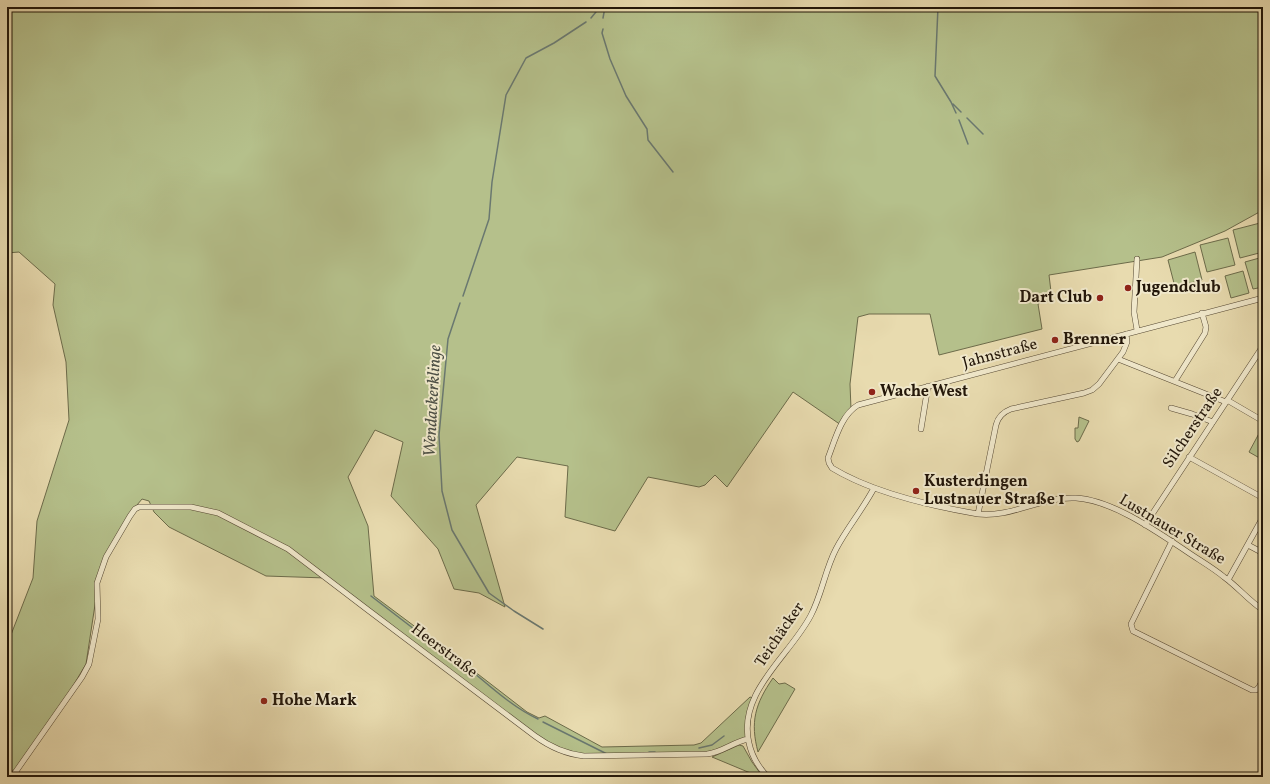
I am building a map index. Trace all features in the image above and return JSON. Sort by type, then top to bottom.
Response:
[{"type":"street","points":[[1137,259],[1134,312],[1137,330]]},
{"type":"street","name":"Jahnstraße","points":[[829,463],[828,458],[846,415],[851,409],[858,405],[1137,330],[1263,298]]},
{"type":"street","points":[[1175,381],[1205,333],[1206,327],[1202,313]]},
{"type":"street","points":[[978,514],[996,425],[999,417],[1011,409],[1088,392],[1099,384],[1126,346],[1126,334]]},
{"type":"street","name":"Silcherstraße","points":[[1145,525],[1263,346]]},
{"type":"street","points":[[1118,358],[1227,401],[1263,421]]},
{"type":"street","points":[[921,428],[928,386]]},
{"type":"street","points":[[1171,408],[1213,422]]},
{"type":"street","points":[[1189,457],[1263,498]]},
{"type":"street","name":"Lustnauer Straße","points":[[829,463],[832,468],[837,471],[874,488],[908,498],[978,514],[1001,514],[1060,499],[1082,498],[1102,503],[1172,541],[1228,580],[1263,610]]},
{"type":"street","name":"Teichäcker","points":[[768,777],[756,762],[748,739],[747,718],[755,694],[806,624],[818,600],[836,549],[874,488]]},
{"type":"street","name":"Heerstraße","points":[[12,777],[78,683],[89,664],[98,619],[97,583],[106,557],[130,516],[135,509],[139,507],[191,508],[218,513],[288,548],[542,741],[558,750],[584,756],[707,754],[715,752],[733,743],[748,739]]},
{"type":"street","points":[[1228,580],[1263,517]]},
{"type":"street","points":[[1172,541],[1131,624],[1131,628],[1137,633],[1256,690],[1263,679]]},
{"type":"street","points":[[1248,545],[1263,553]]},
{"type":"green space","points":[[7,7],[1263,7],[1263,210],[1225,231],[1162,257],[1049,275],[1052,300],[1038,304],[1042,329],[939,355],[930,314],[869,314],[858,317],[850,384],[851,409],[841,425],[793,392],[727,487],[715,475],[705,485],[699,487],[648,477],[615,531],[565,517],[568,466],[517,457],[476,505],[505,607],[479,593],[454,589],[438,549],[391,496],[403,442],[375,430],[348,477],[368,526],[374,596],[527,712],[539,718],[545,716],[602,747],[694,745],[701,743],[750,697],[753,698],[748,739],[715,752],[584,756],[547,744],[326,578],[266,576],[169,527],[154,512],[149,501],[142,499],[106,558],[98,585],[86,664],[70,691],[16,770],[7,771],[7,645],[33,578],[37,521],[69,420],[66,362],[53,305],[55,284],[19,252],[7,253]]},
{"type":"green space","points":[[1260,223],[1263,235],[1263,252],[1240,258],[1233,230]]},
{"type":"green space","points":[[1228,238],[1235,265],[1207,272],[1200,245]]},
{"type":"green space","points":[[1195,252],[1202,280],[1175,287],[1168,260]]},
{"type":"green space","points":[[1263,257],[1263,287],[1253,289],[1245,262]]},
{"type":"green space","points":[[1243,271],[1249,293],[1231,298],[1225,276]]},
{"type":"green space","points":[[1079,417],[1089,421],[1079,441],[1077,442],[1075,439],[1075,428],[1078,428]]},
{"type":"green space","points":[[1263,426],[1263,460],[1249,452]]},
{"type":"green space","points":[[773,678],[779,684],[785,683],[795,689],[758,752],[754,722],[758,705]]},
{"type":"green space","points":[[739,745],[743,746],[763,777],[712,757]]},
{"type":"waterway","name":"Wendackerklinge","points":[[591,18],[600,7]]},
{"type":"waterway","points":[[603,18],[605,7]]},
{"type":"waterway","points":[[938,7],[935,76],[956,113]]},
{"type":"waterway","name":"Wendackerklinge","points":[[463,296],[489,219],[492,182],[506,95],[526,58],[554,43],[586,22]]},
{"type":"waterway","points":[[603,29],[602,33],[610,59],[626,96],[647,129],[648,140],[673,172]]},
{"type":"waterway","points":[[953,104],[961,112]]},
{"type":"waterway","points":[[967,118],[983,134]]},
{"type":"waterway","points":[[959,120],[968,144]]},
{"type":"waterway","name":"Wendackerklinge","points":[[460,303],[448,339],[439,435],[442,491],[452,530],[489,593],[543,629]]},
{"type":"waterway","points":[[371,596],[414,629],[453,656]]},
{"type":"waterway","points":[[458,660],[516,707],[538,719]]},
{"type":"waterway","points":[[543,722],[607,754]]},
{"type":"waterway","points":[[699,748],[712,745],[724,736]]},
{"type":"waterway","points":[[649,752],[655,752]]},
{"type":"place","name":"Jugendclub","points":[[1128,288]]},
{"type":"place","name":"Dart Club","points":[[1100,298]]},
{"type":"place","name":"Brenner","points":[[1055,340]]},
{"type":"place","name":"Wache West","points":[[872,392]]},
{"type":"place","name":"Kusterdingen Lustnauer Straße 1","points":[[916,491]]},
{"type":"place","name":"Hohe Mark","points":[[264,701]]}]
